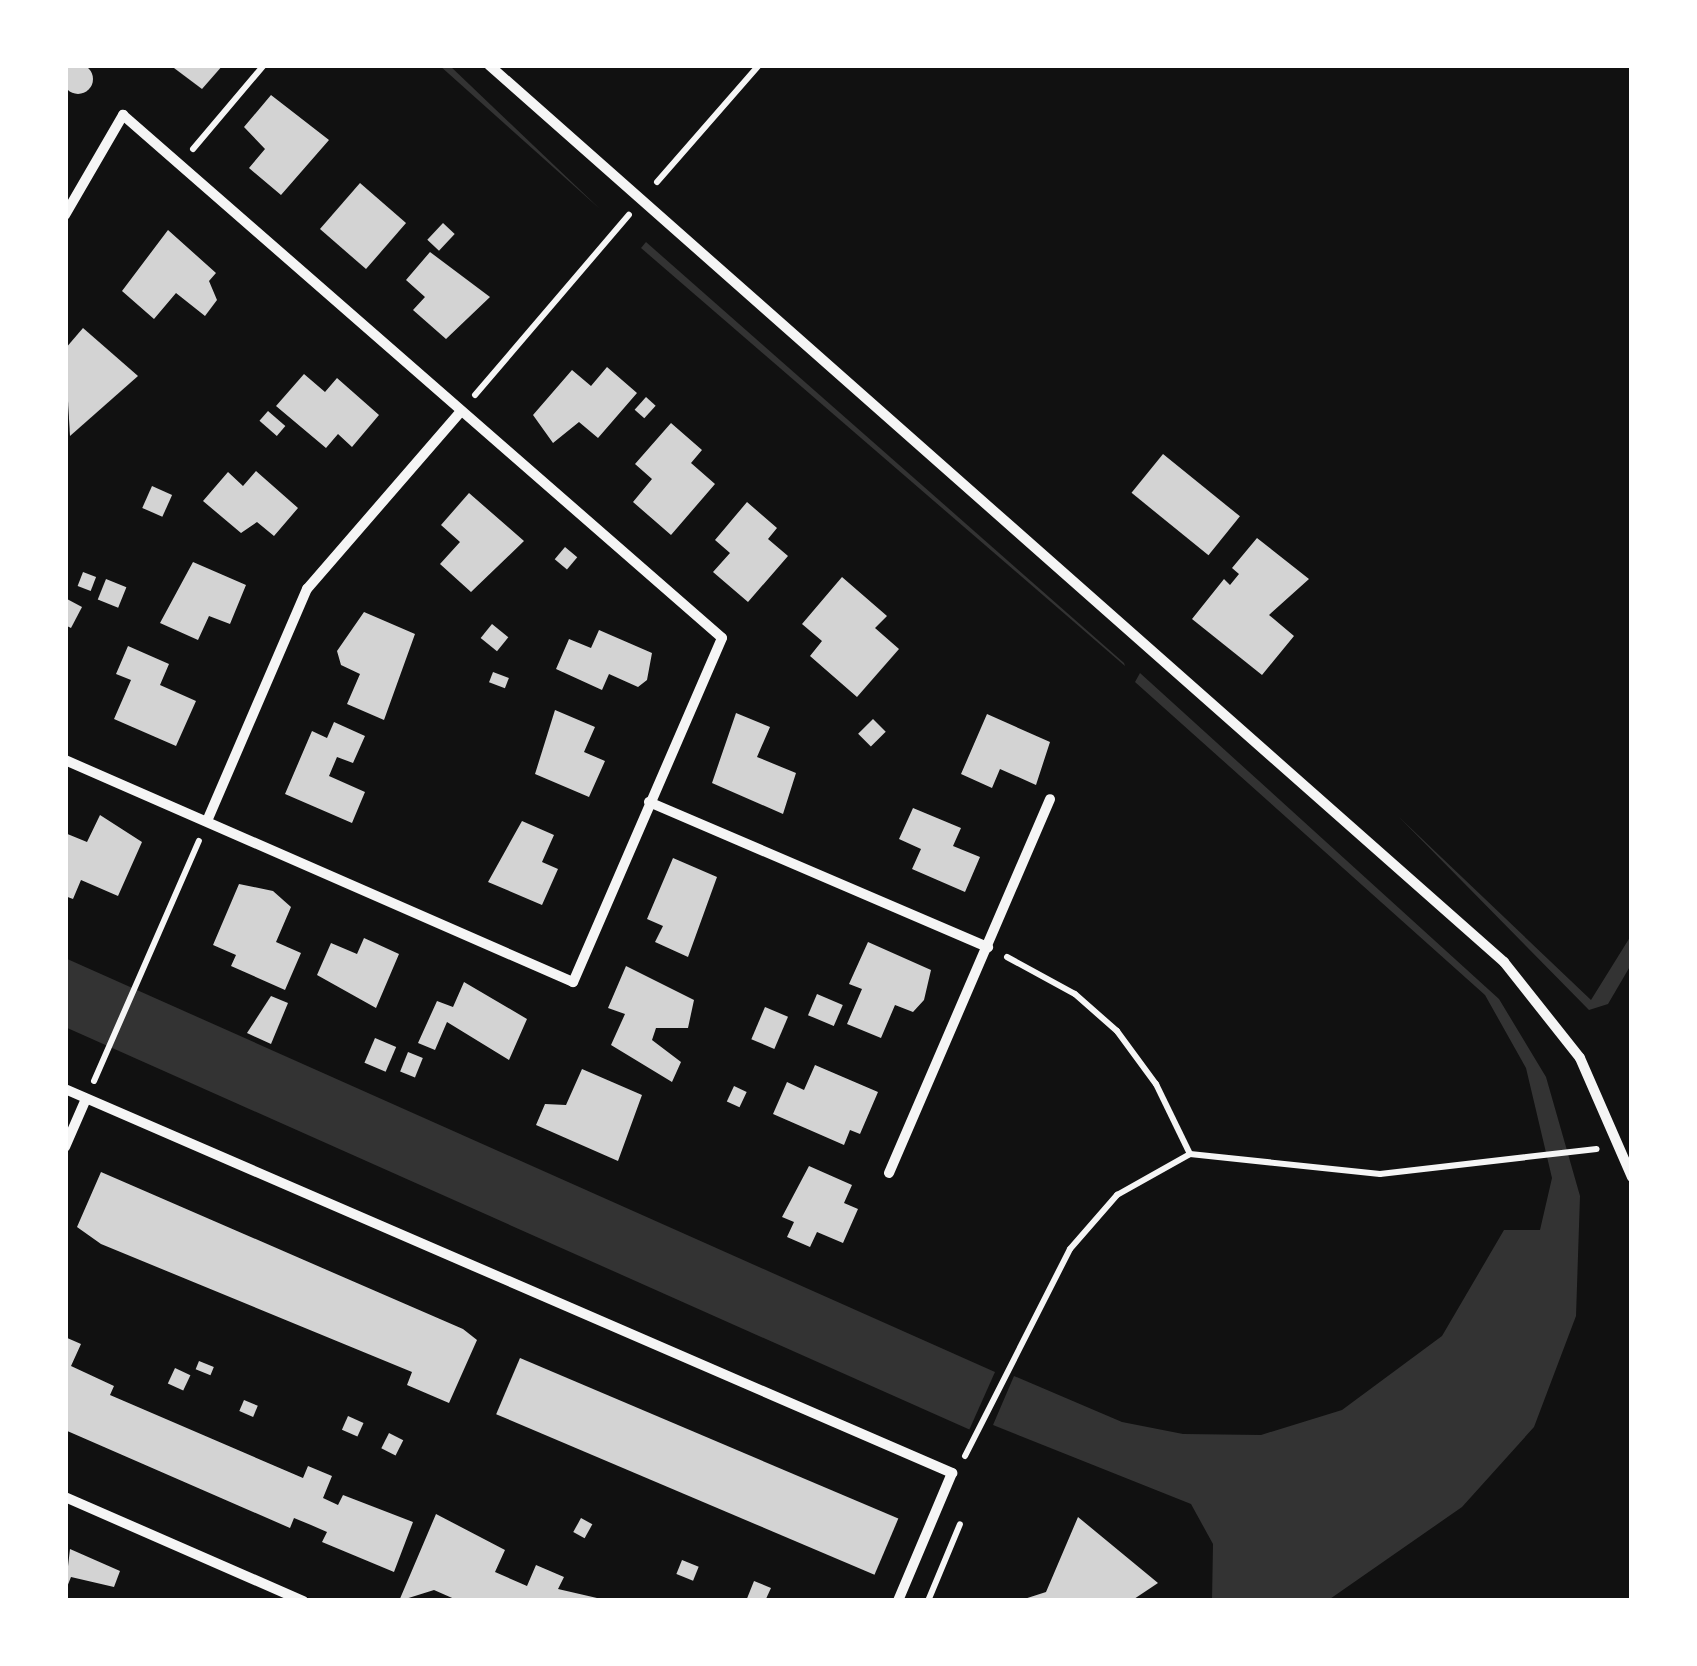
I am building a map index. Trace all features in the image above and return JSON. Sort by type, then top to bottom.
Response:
[{"type":"street","points":[[489,65],[1504,962],[1580,1058],[1632,1177]]},
{"type":"street","points":[[65,215],[123,114],[722,638],[573,982],[65,760]]},
{"type":"street","points":[[208,821],[307,589],[461,411]]},
{"type":"street","points":[[889,1173],[1050,799]]},
{"type":"street","points":[[649,802],[988,947]]},
{"type":"street","points":[[65,1090],[952,1473],[898,1601]]},
{"type":"street","points":[[65,1147],[86,1098]]},
{"type":"street","points":[[65,1496],[303,1601]]},
{"type":"path","points":[[179,165],[264,65]]},
{"type":"path","points":[[461,411],[758,65]]},
{"type":"path","points":[[103,1061],[208,821]]},
{"type":"path","points":[[988,947],[1075,994],[1116,1031],[1156,1084],[1190,1154]]},
{"type":"path","points":[[972,1446],[1012,1353],[1104,1207],[1190,1154],[1351,1174],[1531,1160],[1592,1150]]},
{"type":"shaded area","points":[[439,65],[449,65],[600,209]]},
{"type":"shaded area","points":[[646,242],[1124,663],[1125,666],[641,248]]},
{"type":"shaded area","points":[[1140,673],[1499,999],[1546,1077],[1580,1196],[1576,1316],[1534,1427],[1462,1507],[1327,1601],[1212,1601],[1213,1544],[1191,1504],[993,1425],[1014,1376],[1122,1422],[1183,1434],[1261,1435],[1342,1410],[1442,1336],[1504,1230],[1540,1230],[1552,1178],[1526,1068],[1485,995],[1135,682]]},
{"type":"shaded area","points":[[1399,817],[1591,1000],[1632,934],[1632,963],[1608,1004],[1589,1010]]},
{"type":"shaded area","points":[[65,958],[995,1372],[969,1430],[65,1027]]},
{"type":"building","points":[[78,64],[88,69],[93,79],[88,89],[78,94],[68,89],[63,79],[68,69]]},
{"type":"building","points":[[170,65],[223,65],[202,89]]},
{"type":"building","points":[[271,95],[329,140],[281,195],[249,168],[265,149],[244,127]]},
{"type":"building","points":[[360,183],[406,223],[366,269],[320,229]]},
{"type":"building","points":[[443,223],[455,234],[439,251],[427,240]]},
{"type":"building","points":[[168,230],[216,273],[209,281],[217,300],[205,316],[176,293],[154,319],[122,291]]},
{"type":"building","points":[[430,252],[490,297],[446,339],[413,310],[425,297],[406,280]]},
{"type":"building","points":[[83,328],[138,376],[70,436],[65,349]]},
{"type":"building","points":[[607,367],[637,393],[598,438],[579,422],[553,443],[533,415],[572,370],[591,386]]},
{"type":"building","points":[[304,374],[325,392],[337,378],[379,415],[352,447],[338,434],[326,448],[276,406]]},
{"type":"building","points":[[646,397],[656,406],[644,418],[635,410]]},
{"type":"building","points":[[268,411],[285,426],[277,436],[259,421]]},
{"type":"building","points":[[671,423],[702,450],[691,463],[715,484],[671,535],[633,502],[652,479],[635,464]]},
{"type":"building","points":[[1163,454],[1240,516],[1208,555],[1132,493]]},
{"type":"building","points":[[256,471],[298,508],[274,536],[257,522],[241,533],[203,501],[228,472],[243,486]]},
{"type":"building","points":[[152,486],[172,495],[162,517],[142,508]]},
{"type":"building","points":[[469,493],[524,541],[471,592],[440,564],[460,542],[441,525]]},
{"type":"building","points":[[747,502],[777,528],[768,539],[788,556],[748,602],[713,572],[730,553],[715,540]]},
{"type":"building","points":[[1257,538],[1309,579],[1269,615],[1294,636],[1262,675],[1192,619],[1224,579],[1230,585],[1239,574],[1232,568]]},
{"type":"building","points":[[565,547],[577,557],[567,570],[555,559]]},
{"type":"building","points":[[193,562],[246,585],[230,624],[209,616],[198,640],[160,623]]},
{"type":"building","points":[[83,572],[96,577],[91,591],[78,586]]},
{"type":"building","points":[[842,577],[887,616],[875,628],[899,649],[857,697],[810,656],[822,641],[802,624]]},
{"type":"building","points":[[106,579],[126,587],[118,608],[98,599]]},
{"type":"building","points":[[67,599],[82,607],[71,628],[65,625]]},
{"type":"building","points":[[364,612],[415,634],[384,720],[347,704],[360,674],[341,665],[337,651]]},
{"type":"building","points":[[492,624],[508,637],[497,651],[481,638]]},
{"type":"building","points":[[599,630],[652,653],[647,680],[638,687],[609,674],[602,690],[556,669],[569,639],[591,648]]},
{"type":"building","points":[[128,646],[169,664],[160,685],[196,701],[176,746],[114,719],[131,680],[116,674]]},
{"type":"building","points":[[493,672],[509,678],[505,688],[489,682]]},
{"type":"building","points":[[555,710],[595,727],[584,752],[605,761],[589,797],[535,774]]},
{"type":"building","points":[[736,713],[770,727],[757,757],[796,773],[783,814],[712,783]]},
{"type":"building","points":[[987,714],[1050,742],[1036,785],[1000,769],[992,788],[961,774]]},
{"type":"building","points":[[873,719],[886,732],[871,747],[858,734]]},
{"type":"building","points":[[334,722],[365,736],[353,763],[337,757],[329,776],[365,792],[352,823],[285,794],[312,731],[327,738]]},
{"type":"building","points":[[913,808],[961,828],[953,846],[980,857],[965,892],[912,869],[921,849],[899,839]]},
{"type":"building","points":[[100,815],[142,842],[118,896],[81,880],[73,899],[65,896],[65,833],[87,842]]},
{"type":"building","points":[[522,821],[554,835],[542,862],[558,869],[542,905],[488,882]]},
{"type":"building","points":[[673,858],[717,877],[688,957],[655,942],[663,926],[647,919]]},
{"type":"building","points":[[239,884],[273,891],[291,907],[276,942],[301,953],[285,990],[231,966],[236,955],[213,945]]},
{"type":"building","points":[[364,938],[399,954],[376,1008],[317,975],[331,943],[357,954]]},
{"type":"building","points":[[868,942],[931,970],[924,1000],[913,1012],[895,1005],[881,1038],[847,1024],[862,989],[849,984]]},
{"type":"building","points":[[626,966],[694,1000],[688,1028],[656,1028],[652,1040],[681,1062],[672,1082],[611,1045],[625,1014],[608,1008]]},
{"type":"building","points":[[464,982],[527,1019],[509,1060],[447,1022],[435,1050],[418,1043],[437,1001],[453,1007]]},
{"type":"building","points":[[817,994],[843,1005],[834,1026],[808,1015]]},
{"type":"building","points":[[271,996],[288,1003],[271,1044],[247,1033]]},
{"type":"building","points":[[765,1007],[788,1017],[774,1049],[751,1039]]},
{"type":"building","points":[[375,1038],[396,1047],[386,1072],[364,1063]]},
{"type":"building","points":[[408,1052],[423,1058],[415,1077],[400,1071]]},
{"type":"building","points":[[815,1065],[878,1092],[860,1134],[850,1130],[844,1145],[773,1114],[787,1082],[804,1090]]},
{"type":"building","points":[[582,1069],[642,1095],[618,1161],[536,1125],[545,1104],[566,1105]]},
{"type":"building","points":[[734,1086],[747,1092],[740,1107],[727,1101]]},
{"type":"building","points":[[809,1166],[852,1185],[844,1203],[858,1209],[843,1243],[817,1232],[810,1247],[787,1237],[794,1222],[782,1217]]},
{"type":"building","points":[[101,1172],[463,1329],[477,1340],[449,1403],[407,1385],[412,1372],[101,1244],[77,1227]]},
{"type":"building","points":[[65,1337],[81,1344],[71,1366],[114,1386],[110,1395],[303,1478],[308,1466],[332,1476],[323,1498],[338,1505],[343,1495],[413,1522],[394,1572],[322,1542],[327,1532],[311,1525],[294,1518],[290,1528],[65,1430]]},
{"type":"building","points":[[520,1358],[898,1519],[874,1575],[496,1414]]},
{"type":"building","points":[[199,1361],[214,1367],[210,1375],[196,1369]]},
{"type":"building","points":[[175,1368],[190,1375],[183,1391],[168,1383]]},
{"type":"building","points":[[244,1400],[258,1406],[253,1417],[239,1411]]},
{"type":"building","points":[[348,1416],[364,1423],[357,1437],[342,1430]]},
{"type":"building","points":[[389,1433],[403,1440],[396,1455],[381,1448]]},
{"type":"building","points":[[436,1514],[505,1550],[495,1572],[527,1586],[536,1565],[564,1577],[558,1589],[610,1601],[459,1601],[434,1590],[399,1601]]},
{"type":"building","points":[[1078,1517],[1158,1583],[1131,1601],[1018,1601],[1046,1592]]},
{"type":"building","points":[[581,1518],[592,1524],[585,1538],[573,1532]]},
{"type":"building","points":[[70,1549],[120,1571],[114,1587],[71,1577],[65,1592]]},
{"type":"building","points":[[682,1560],[699,1567],[693,1581],[676,1574]]},
{"type":"building","points":[[754,1581],[771,1588],[765,1601],[746,1601]]}]
